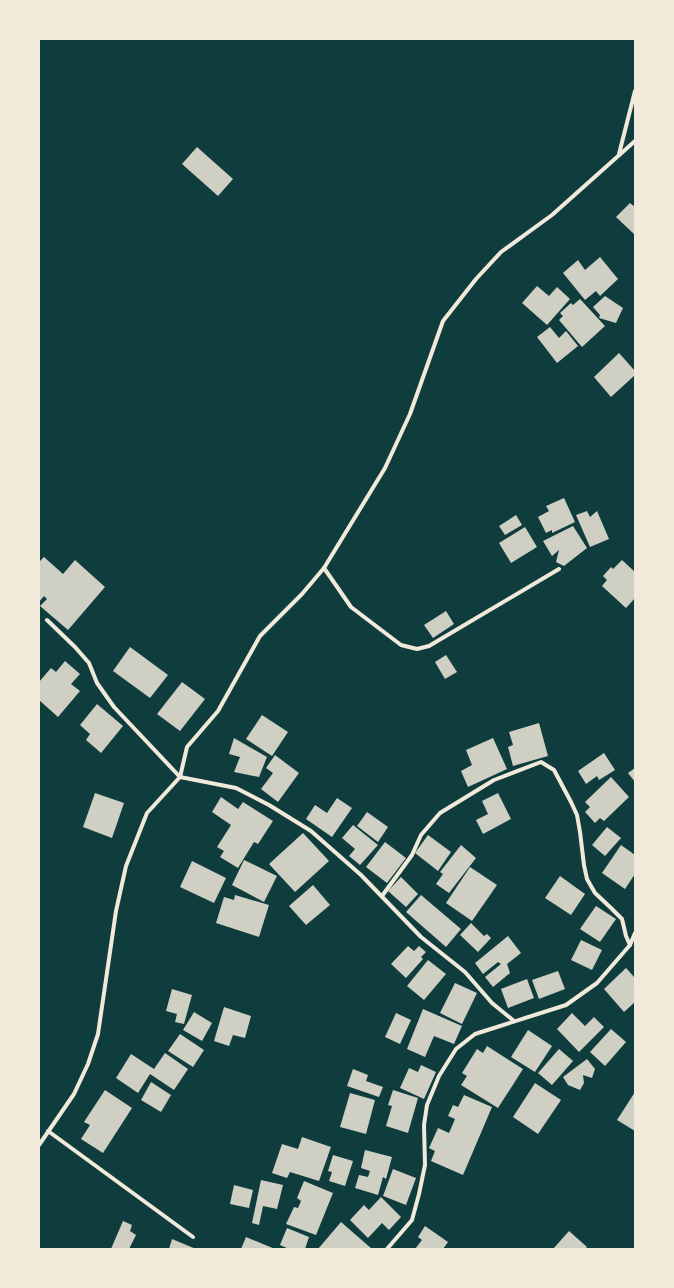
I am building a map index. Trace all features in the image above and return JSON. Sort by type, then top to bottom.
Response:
[{"type":"street","points":[[619,155],[635,91]]},
{"type":"street","points":[[39,1145],[74,1094],[88,1064],[98,1034],[116,911],[126,866],[147,812],[180,777],[187,747],[218,711],[260,636],[302,594],[324,568],[385,468],[410,414],[443,321],[476,279],[501,252],[552,215],[635,141]]},
{"type":"street","points":[[324,568],[352,607],[401,645],[417,649],[429,646],[559,568]]},
{"type":"street","points":[[47,620],[75,647],[88,663],[97,683],[114,707],[180,777],[236,788],[269,805],[311,831],[361,874],[421,937],[465,972],[492,1003],[514,1021]]},
{"type":"street","points":[[382,896],[412,855],[421,835],[440,813],[494,780],[541,762],[554,770],[577,815],[587,879],[595,893],[622,919],[630,945]]},
{"type":"street","points":[[387,1249],[412,1220],[425,1165],[424,1125],[428,1106],[439,1076],[456,1049],[475,1034],[566,1005],[597,983],[630,945],[635,933]]},
{"type":"street","points":[[48,1132],[193,1237]]},
{"type":"building","points":[[197,147],[233,179],[218,196],[182,164]]},
{"type":"building","points":[[630,203],[635,207],[635,235],[616,217]]},
{"type":"building","points":[[600,257],[618,279],[600,296],[596,291],[585,300],[563,273],[578,260],[585,270]]},
{"type":"building","points":[[537,286],[549,296],[557,287],[570,299],[547,325],[522,303]]},
{"type":"building","points":[[605,296],[623,308],[616,323],[599,318],[600,315],[593,307]]},
{"type":"building","points":[[580,299],[605,326],[582,347],[559,320],[563,316],[560,313],[571,303],[573,305]]},
{"type":"building","points":[[550,327],[559,338],[566,331],[578,346],[557,363],[537,337]]},
{"type":"building","points":[[619,353],[635,371],[635,375],[611,397],[594,377]]},
{"type":"building","points":[[564,498],[575,522],[552,533],[552,530],[546,533],[538,517],[549,511],[546,506]]},
{"type":"building","points":[[587,511],[590,517],[597,511],[609,539],[590,547],[576,515]]},
{"type":"building","points":[[516,515],[522,525],[505,535],[499,526]]},
{"type":"building","points":[[573,526],[587,548],[564,566],[556,562],[559,550],[552,556],[543,541]]},
{"type":"building","points":[[525,527],[537,547],[511,563],[499,543]]},
{"type":"building","points":[[44,557],[63,574],[75,560],[105,587],[68,630],[40,606],[47,599],[44,596],[39,602],[39,562]]},
{"type":"building","points":[[622,560],[635,572],[635,598],[626,608],[602,586],[607,580],[603,576],[611,567],[613,569]]},
{"type":"building","points":[[446,611],[454,624],[433,638],[424,625]]},
{"type":"building","points":[[130,647],[168,675],[150,698],[113,671]]},
{"type":"building","points":[[446,655],[457,672],[445,679],[435,662]]},
{"type":"building","points":[[65,661],[80,674],[71,684],[80,691],[58,717],[39,700],[39,682],[51,668],[56,672]]},
{"type":"building","points":[[182,682],[205,699],[180,731],[157,714]]},
{"type":"building","points":[[97,704],[123,726],[101,753],[86,740],[90,734],[80,725]]},
{"type":"building","points":[[262,715],[288,732],[272,756],[246,739]]},
{"type":"building","points":[[539,723],[548,756],[513,766],[508,747],[513,745],[509,732]]},
{"type":"building","points":[[234,738],[267,757],[259,777],[234,772],[240,757],[229,754]]},
{"type":"building","points":[[493,738],[507,769],[468,787],[461,771],[472,765],[466,750]]},
{"type":"building","points":[[604,753],[615,770],[599,780],[597,776],[586,784],[578,771]]},
{"type":"building","points":[[275,755],[299,773],[278,802],[261,789],[273,773],[266,768]]},
{"type":"building","points":[[635,768],[635,782],[628,773]]},
{"type":"building","points":[[611,777],[629,797],[604,821],[600,818],[595,823],[585,812],[590,807],[585,802]]},
{"type":"building","points":[[95,793],[124,803],[112,838],[83,827]]},
{"type":"building","points":[[498,793],[511,819],[483,834],[476,820],[488,814],[482,801]]},
{"type":"building","points":[[221,797],[238,809],[243,802],[273,821],[258,844],[254,842],[238,868],[220,857],[224,851],[217,847],[231,825],[212,812]]},
{"type":"building","points":[[337,798],[352,808],[332,837],[306,819],[315,805],[327,813]]},
{"type":"building","points":[[367,812],[388,827],[378,842],[357,826]]},
{"type":"building","points":[[353,825],[378,845],[360,865],[349,856],[355,849],[342,838]]},
{"type":"building","points":[[607,827],[621,838],[605,856],[592,845]]},
{"type":"building","points":[[303,833],[329,861],[295,892],[269,864]]},
{"type":"building","points":[[428,835],[451,852],[438,871],[415,853]]},
{"type":"building","points":[[385,842],[406,858],[387,883],[366,867]]},
{"type":"building","points":[[461,845],[476,858],[449,893],[436,884],[443,874],[440,872]]},
{"type":"building","points":[[621,845],[635,855],[635,874],[625,889],[602,873]]},
{"type":"building","points":[[244,860],[277,876],[264,902],[232,885]]},
{"type":"building","points":[[192,861],[226,878],[214,903],[180,887]]},
{"type":"building","points":[[470,867],[497,885],[472,921],[446,903]]},
{"type":"building","points":[[560,876],[585,894],[571,915],[545,898]]},
{"type":"building","points":[[401,877],[418,894],[406,907],[388,891]]},
{"type":"building","points":[[313,885],[330,905],[306,925],[289,906]]},
{"type":"building","points":[[235,895],[269,905],[259,937],[216,923],[224,897],[234,900]]},
{"type":"building","points":[[421,895],[461,929],[446,947],[406,912]]},
{"type":"building","points":[[596,906],[616,919],[600,942],[580,929]]},
{"type":"building","points":[[471,923],[484,936],[487,934],[491,938],[478,952],[460,935]]},
{"type":"building","points":[[508,936],[521,953],[507,964],[510,973],[493,987],[485,977],[501,964],[498,962],[483,974],[475,963]]},
{"type":"building","points":[[581,940],[602,950],[592,970],[571,960]]},
{"type":"building","points":[[408,946],[414,951],[419,946],[426,952],[421,957],[423,959],[406,978],[391,964]]},
{"type":"building","points":[[428,960],[446,974],[424,1000],[407,986]]},
{"type":"building","points":[[626,968],[635,978],[635,1002],[624,1012],[604,989]]},
{"type":"building","points":[[558,971],[565,989],[539,999],[532,980]]},
{"type":"building","points":[[527,979],[534,998],[508,1008],[501,989]]},
{"type":"building","points":[[455,983],[477,993],[462,1024],[440,1013]]},
{"type":"building","points":[[172,989],[192,995],[184,1024],[175,1022],[177,1014],[166,1011]]},
{"type":"building","points":[[224,1007],[251,1016],[245,1038],[233,1035],[229,1046],[214,1041]]},
{"type":"building","points":[[423,1009],[462,1026],[454,1044],[434,1036],[425,1057],[407,1049]]},
{"type":"building","points":[[194,1012],[212,1023],[202,1041],[183,1030]]},
{"type":"building","points":[[396,1013],[411,1020],[400,1044],[385,1037]]},
{"type":"building","points":[[572,1013],[585,1026],[594,1017],[604,1027],[579,1052],[557,1029]]},
{"type":"building","points":[[611,1029],[626,1042],[605,1066],[590,1052]]},
{"type":"building","points":[[528,1030],[552,1046],[535,1072],[511,1057]]},
{"type":"building","points":[[180,1034],[204,1050],[193,1067],[168,1051]]},
{"type":"building","points":[[487,1046],[523,1069],[498,1108],[461,1085],[467,1076],[462,1073],[477,1049],[483,1053]]},
{"type":"building","points":[[559,1049],[573,1061],[552,1085],[538,1073]]},
{"type":"building","points":[[165,1053],[188,1069],[174,1090],[150,1074],[138,1093],[116,1078],[131,1054],[154,1069]]},
{"type":"building","points":[[587,1059],[595,1069],[592,1078],[583,1075],[584,1083],[580,1090],[568,1085],[563,1077]]},
{"type":"building","points":[[421,1065],[436,1072],[424,1099],[400,1088],[409,1068],[418,1072]]},
{"type":"building","points":[[353,1069],[368,1075],[366,1081],[383,1087],[379,1097],[347,1086]]},
{"type":"building","points":[[151,1082],[171,1095],[161,1112],[141,1100]]},
{"type":"building","points":[[535,1083],[561,1100],[538,1134],[513,1117]]},
{"type":"building","points":[[105,1090],[132,1108],[103,1153],[81,1139],[90,1125],[84,1122]]},
{"type":"building","points":[[393,1090],[418,1098],[408,1133],[386,1126],[392,1106],[388,1105]]},
{"type":"building","points":[[635,1092],[635,1131],[617,1120]]},
{"type":"building","points":[[350,1093],[375,1100],[366,1134],[340,1127]]},
{"type":"building","points":[[464,1095],[492,1107],[463,1175],[431,1161],[435,1151],[429,1148],[438,1128],[449,1133],[455,1119],[448,1116],[453,1105],[458,1107]]},
{"type":"building","points":[[302,1137],[331,1147],[319,1181],[290,1172],[287,1178],[272,1173],[282,1144],[298,1149]]},
{"type":"building","points":[[365,1150],[392,1157],[386,1179],[383,1177],[378,1195],[355,1188],[359,1175],[368,1177],[370,1171],[361,1168]]},
{"type":"building","points":[[333,1155],[353,1161],[345,1186],[329,1181],[332,1172],[328,1171]]},
{"type":"building","points":[[393,1169],[416,1178],[406,1205],[383,1196]]},
{"type":"building","points":[[261,1180],[283,1185],[277,1209],[263,1206],[259,1225],[252,1223]]},
{"type":"building","points":[[304,1181],[333,1193],[316,1235],[286,1224],[294,1207],[298,1208],[301,1201],[297,1198]]},
{"type":"building","points":[[234,1185],[253,1190],[249,1208],[230,1204]]},
{"type":"building","points":[[381,1197],[401,1217],[389,1230],[382,1223],[368,1238],[350,1220],[364,1205],[369,1210]]},
{"type":"building","points":[[123,1221],[132,1225],[130,1231],[136,1235],[129,1249],[111,1249]]},
{"type":"building","points":[[341,1222],[372,1249],[318,1249]]},
{"type":"building","points":[[425,1226],[448,1242],[443,1249],[415,1249],[422,1240],[418,1237]]},
{"type":"building","points":[[287,1228],[309,1237],[305,1249],[289,1249],[280,1245]]},
{"type":"building","points":[[569,1231],[587,1247],[585,1249],[553,1249]]},
{"type":"building","points":[[246,1237],[275,1249],[241,1249]]},
{"type":"building","points":[[172,1239],[196,1249],[169,1249]]}]
